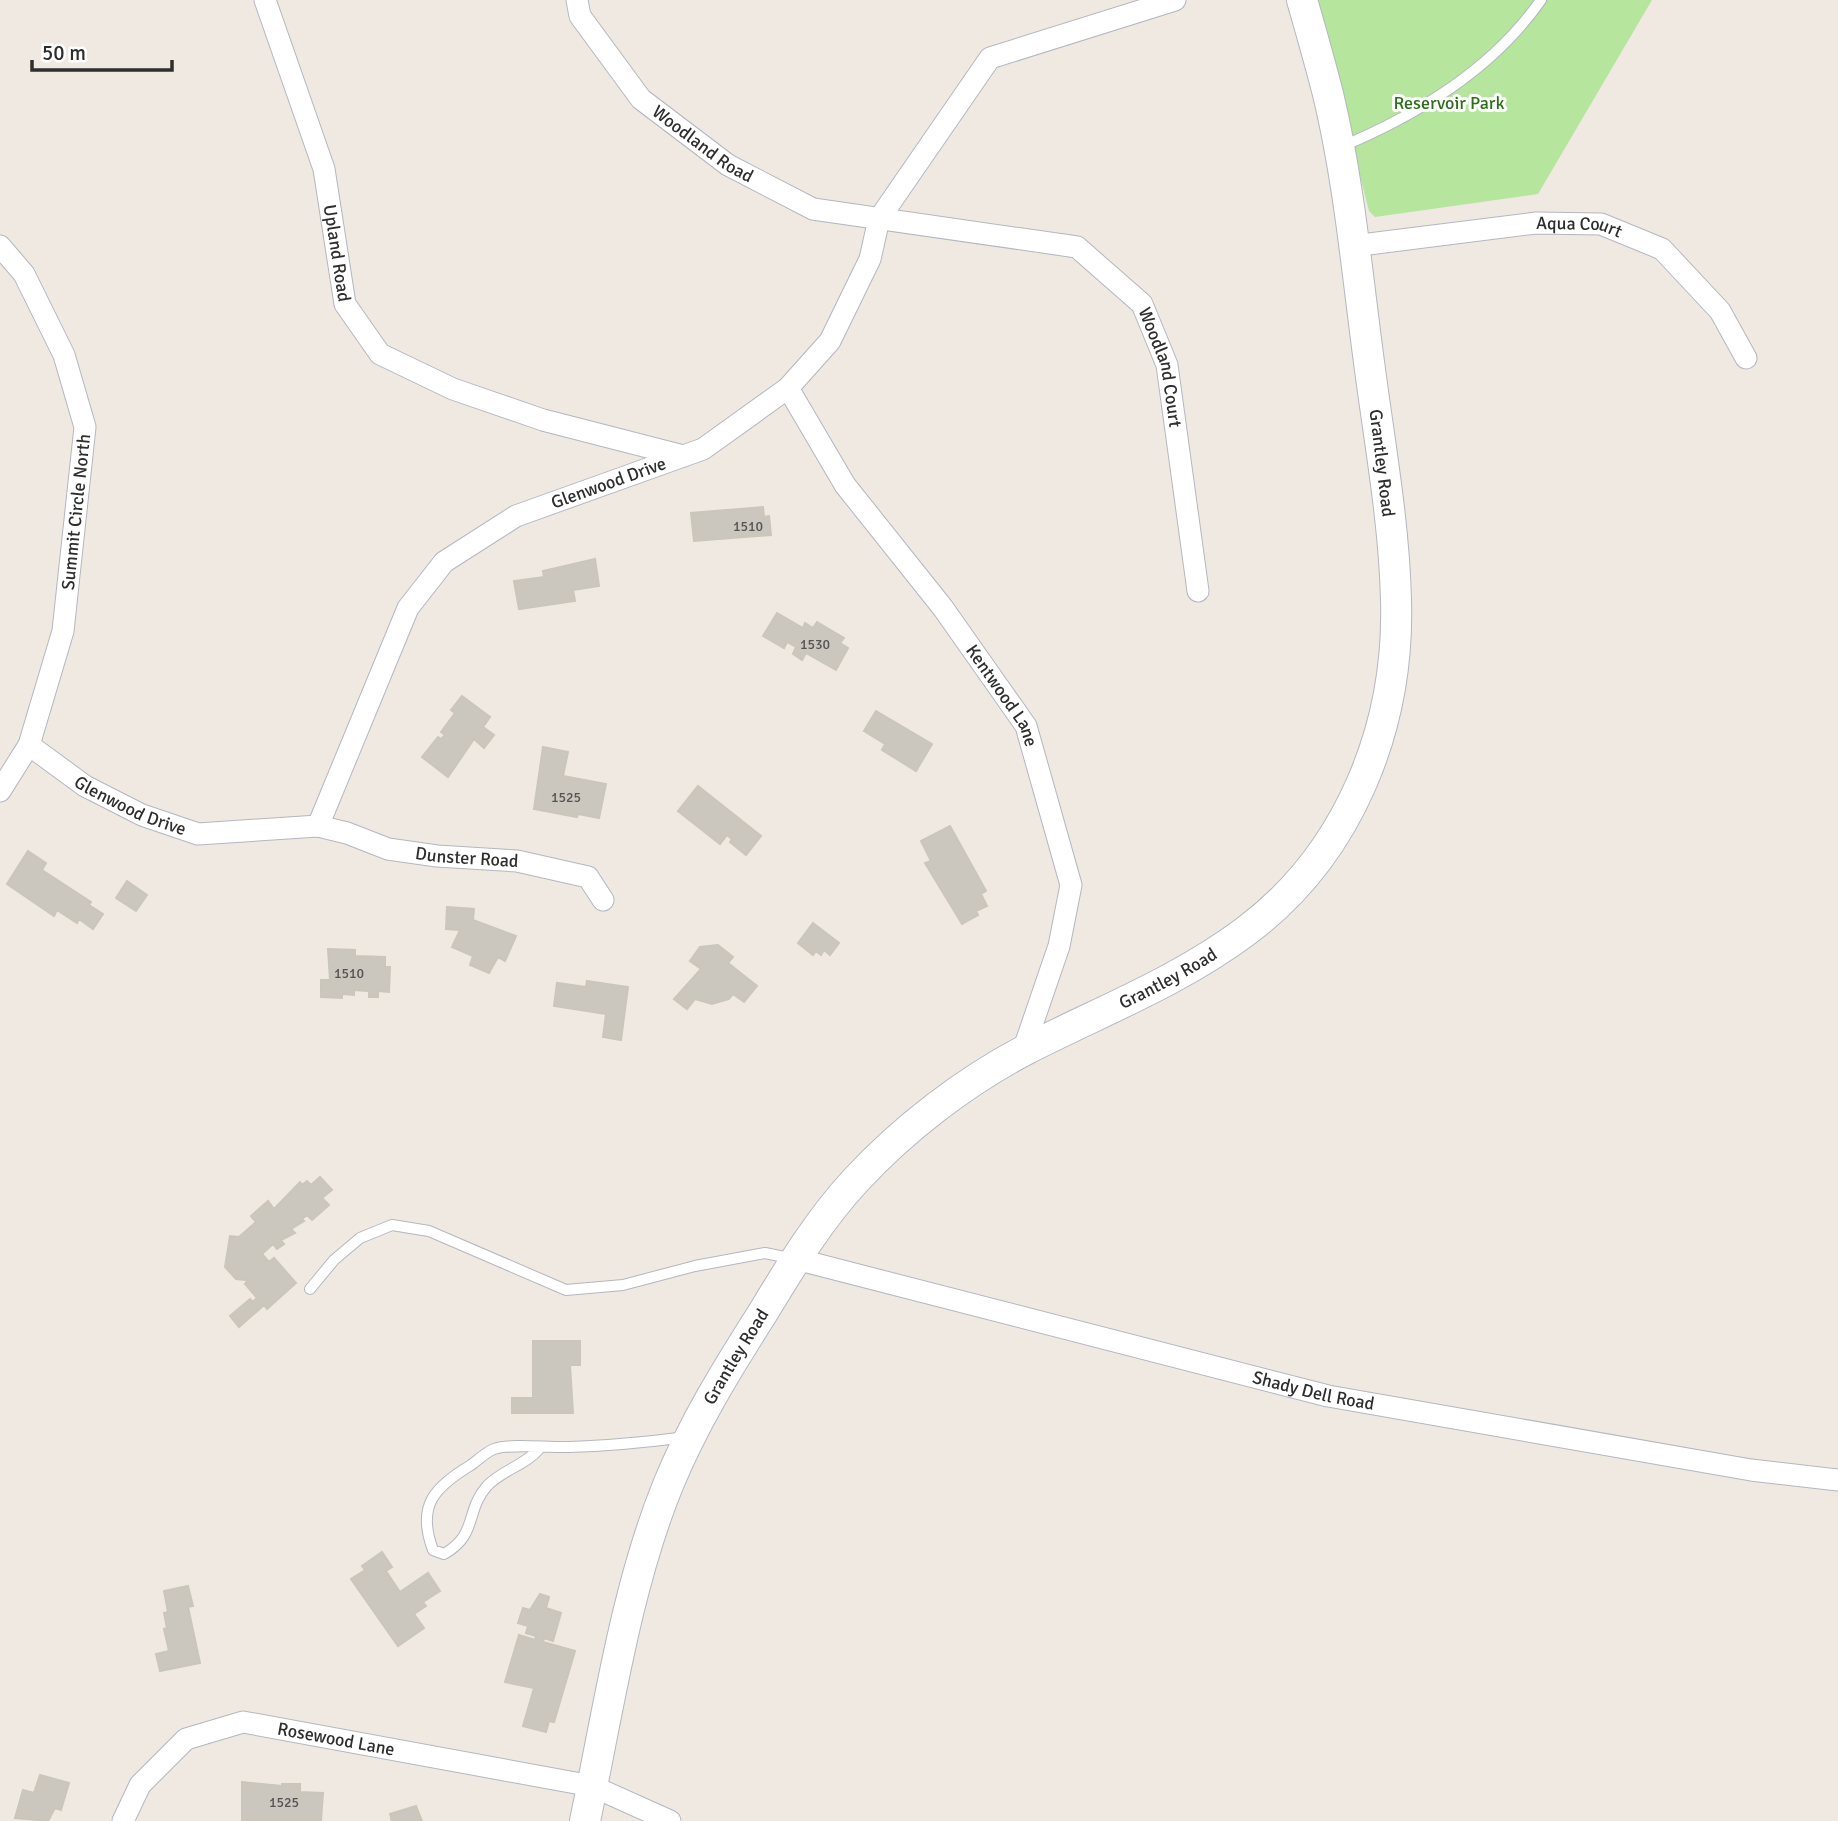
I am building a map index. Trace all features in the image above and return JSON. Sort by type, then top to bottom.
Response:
[{"type":"street","name":"Upland Road","points":[[265,0],[324,170],[345,304],[380,354],[453,390],[543,420],[683,456]]},
{"type":"street","name":"Woodland Road","points":[[577,0],[580,16],[641,99],[728,166],[813,209],[879,219]]},
{"type":"street","name":"Glenwood Drive","points":[[29,746],[85,786],[142,815],[198,834],[318,826],[408,608],[444,562],[516,516],[702,449],[788,388],[830,341],[870,259],[879,219],[990,58],[1175,0]]},
{"type":"street","name":"Grantley Road","points":[[585,1821],[648,1541],[689,1437],[796,1259],[853,1182],[899,1137],[940,1105],[1023,1051],[1130,1002],[1201,963],[1284,900],[1331,841],[1355,799],[1373,755],[1386,711],[1395,647],[1396,599],[1392,540],[1353,246],[1329,98],[1302,0]]},
{"type":"street","name":"Woodland Court","points":[[879,219],[1006,234],[1077,247],[1142,304],[1167,365],[1198,591]]},
{"type":"street","name":"Aqua Court","points":[[1353,246],[1536,223],[1601,224],[1662,249],[1720,311],[1746,358]]},
{"type":"street","name":"Summit Circle North","points":[[0,246],[24,274],[64,355],[85,427],[63,631],[29,746],[0,791]]},
{"type":"street","name":"Kentwood Lane","points":[[788,388],[845,485],[943,608],[1026,726],[1071,885],[1059,946],[1023,1051]]},
{"type":"street","name":"Dunster Road","points":[[318,826],[388,849],[438,856],[517,861],[588,877],[603,900]]},
{"type":"street","name":"Shady Dell Road","points":[[796,1259],[1328,1396],[1751,1470],[1838,1480]]},
{"type":"street","name":"Rosewood Lane","points":[[123,1821],[140,1785],[186,1739],[243,1722],[592,1786],[670,1821]]},
{"type":"lane","points":[[1337,149],[1387,127],[1456,84],[1508,40],[1541,0]]},
{"type":"lane","points":[[310,1289],[334,1260],[360,1238],[391,1225],[429,1231],[566,1290],[623,1285],[695,1266],[765,1253],[796,1259]]},
{"type":"lane","points":[[540,1448],[531,1459],[487,1486],[462,1544],[444,1554],[433,1550],[426,1532],[430,1499],[443,1482],[494,1449],[636,1444],[689,1437]]},
{"type":"green space","name":"Reservoir Park","points":[[1315,0],[1652,0],[1538,194],[1375,217],[1369,211]]},
{"type":"building","points":[[763,507],[764,517],[769,516],[771,535],[694,541],[691,513]]},
{"type":"building","points":[[595,559],[599,586],[573,590],[575,601],[519,609],[514,581],[544,577],[543,571]]},
{"type":"building","points":[[777,613],[803,628],[805,623],[813,628],[817,622],[844,638],[840,643],[848,648],[836,670],[806,653],[802,660],[793,654],[796,647],[787,642],[784,648],[763,636]]},
{"type":"building","points":[[462,696],[490,717],[483,727],[494,735],[484,748],[474,739],[448,777],[422,757],[438,737],[441,739],[445,735],[441,732],[455,713],[451,710]]},
{"type":"building","points":[[876,711],[932,744],[916,771],[882,750],[885,744],[864,731]]},
{"type":"building","points":[[543,747],[568,752],[563,776],[606,784],[599,818],[534,809]]},
{"type":"building","points":[[698,786],[761,836],[746,855],[730,842],[732,839],[727,835],[720,844],[678,811]]},
{"type":"building","points":[[950,826],[986,891],[981,894],[987,906],[976,911],[978,915],[962,924],[925,863],[931,861],[921,841]]},
{"type":"building","points":[[28,851],[46,863],[42,870],[91,902],[89,905],[103,914],[93,929],[79,919],[77,923],[57,910],[54,916],[7,884]]},
{"type":"building","points":[[127,881],[147,895],[136,911],[116,898]]},
{"type":"building","points":[[447,907],[474,909],[473,920],[516,936],[505,961],[498,957],[489,973],[470,965],[473,956],[452,947],[460,930],[446,929]]},
{"type":"building","points":[[813,923],[839,943],[830,955],[824,950],[821,955],[816,951],[813,955],[798,943]]},
{"type":"building","points":[[718,945],[733,957],[728,963],[757,986],[744,1002],[733,994],[729,999],[712,1004],[695,999],[687,1009],[674,999],[701,969],[690,961],[700,947]]},
{"type":"building","points":[[328,949],[355,950],[355,956],[385,957],[385,967],[390,967],[389,992],[378,991],[378,997],[369,997],[369,991],[354,990],[354,995],[342,994],[342,998],[321,997],[321,980],[330,980]]},
{"type":"building","points":[[587,981],[628,987],[621,1040],[603,1037],[606,1014],[554,1006],[557,983],[586,987]]},
{"type":"building","points":[[320,1177],[332,1190],[322,1198],[329,1205],[312,1220],[307,1215],[302,1219],[304,1221],[291,1229],[295,1233],[281,1240],[284,1244],[277,1249],[273,1244],[262,1254],[269,1262],[274,1258],[296,1283],[267,1309],[264,1305],[239,1327],[230,1316],[250,1299],[253,1302],[257,1298],[245,1284],[251,1275],[245,1280],[236,1279],[225,1267],[230,1236],[239,1237],[256,1222],[251,1216],[268,1201],[274,1209],[300,1182],[302,1185],[307,1181],[311,1185]]},
{"type":"building","points":[[533,1341],[580,1341],[580,1365],[570,1365],[573,1413],[512,1413],[512,1398],[533,1398]]},
{"type":"building","points":[[382,1552],[392,1567],[386,1571],[400,1592],[428,1573],[440,1591],[423,1602],[426,1606],[414,1614],[424,1628],[398,1646],[351,1579],[365,1570],[362,1566]]},
{"type":"building","points":[[188,1586],[193,1606],[188,1607],[200,1663],[160,1671],[156,1654],[169,1651],[164,1629],[167,1628],[164,1613],[168,1612],[164,1591]]},
{"type":"building","points":[[540,1594],[549,1597],[546,1608],[561,1613],[553,1641],[544,1638],[543,1642],[575,1651],[554,1722],[549,1721],[546,1732],[523,1726],[534,1688],[505,1682],[519,1635],[535,1640],[536,1636],[526,1633],[528,1626],[518,1623],[523,1608],[530,1610]]},
{"type":"building","points":[[40,1775],[69,1783],[61,1810],[55,1808],[48,1821],[15,1818],[23,1790],[34,1793]]},
{"type":"building","points":[[242,1782],[282,1786],[300,1784],[300,1792],[323,1793],[321,1821],[242,1821]]},
{"type":"building","points":[[416,1806],[422,1821],[392,1821],[390,1814]]}]
